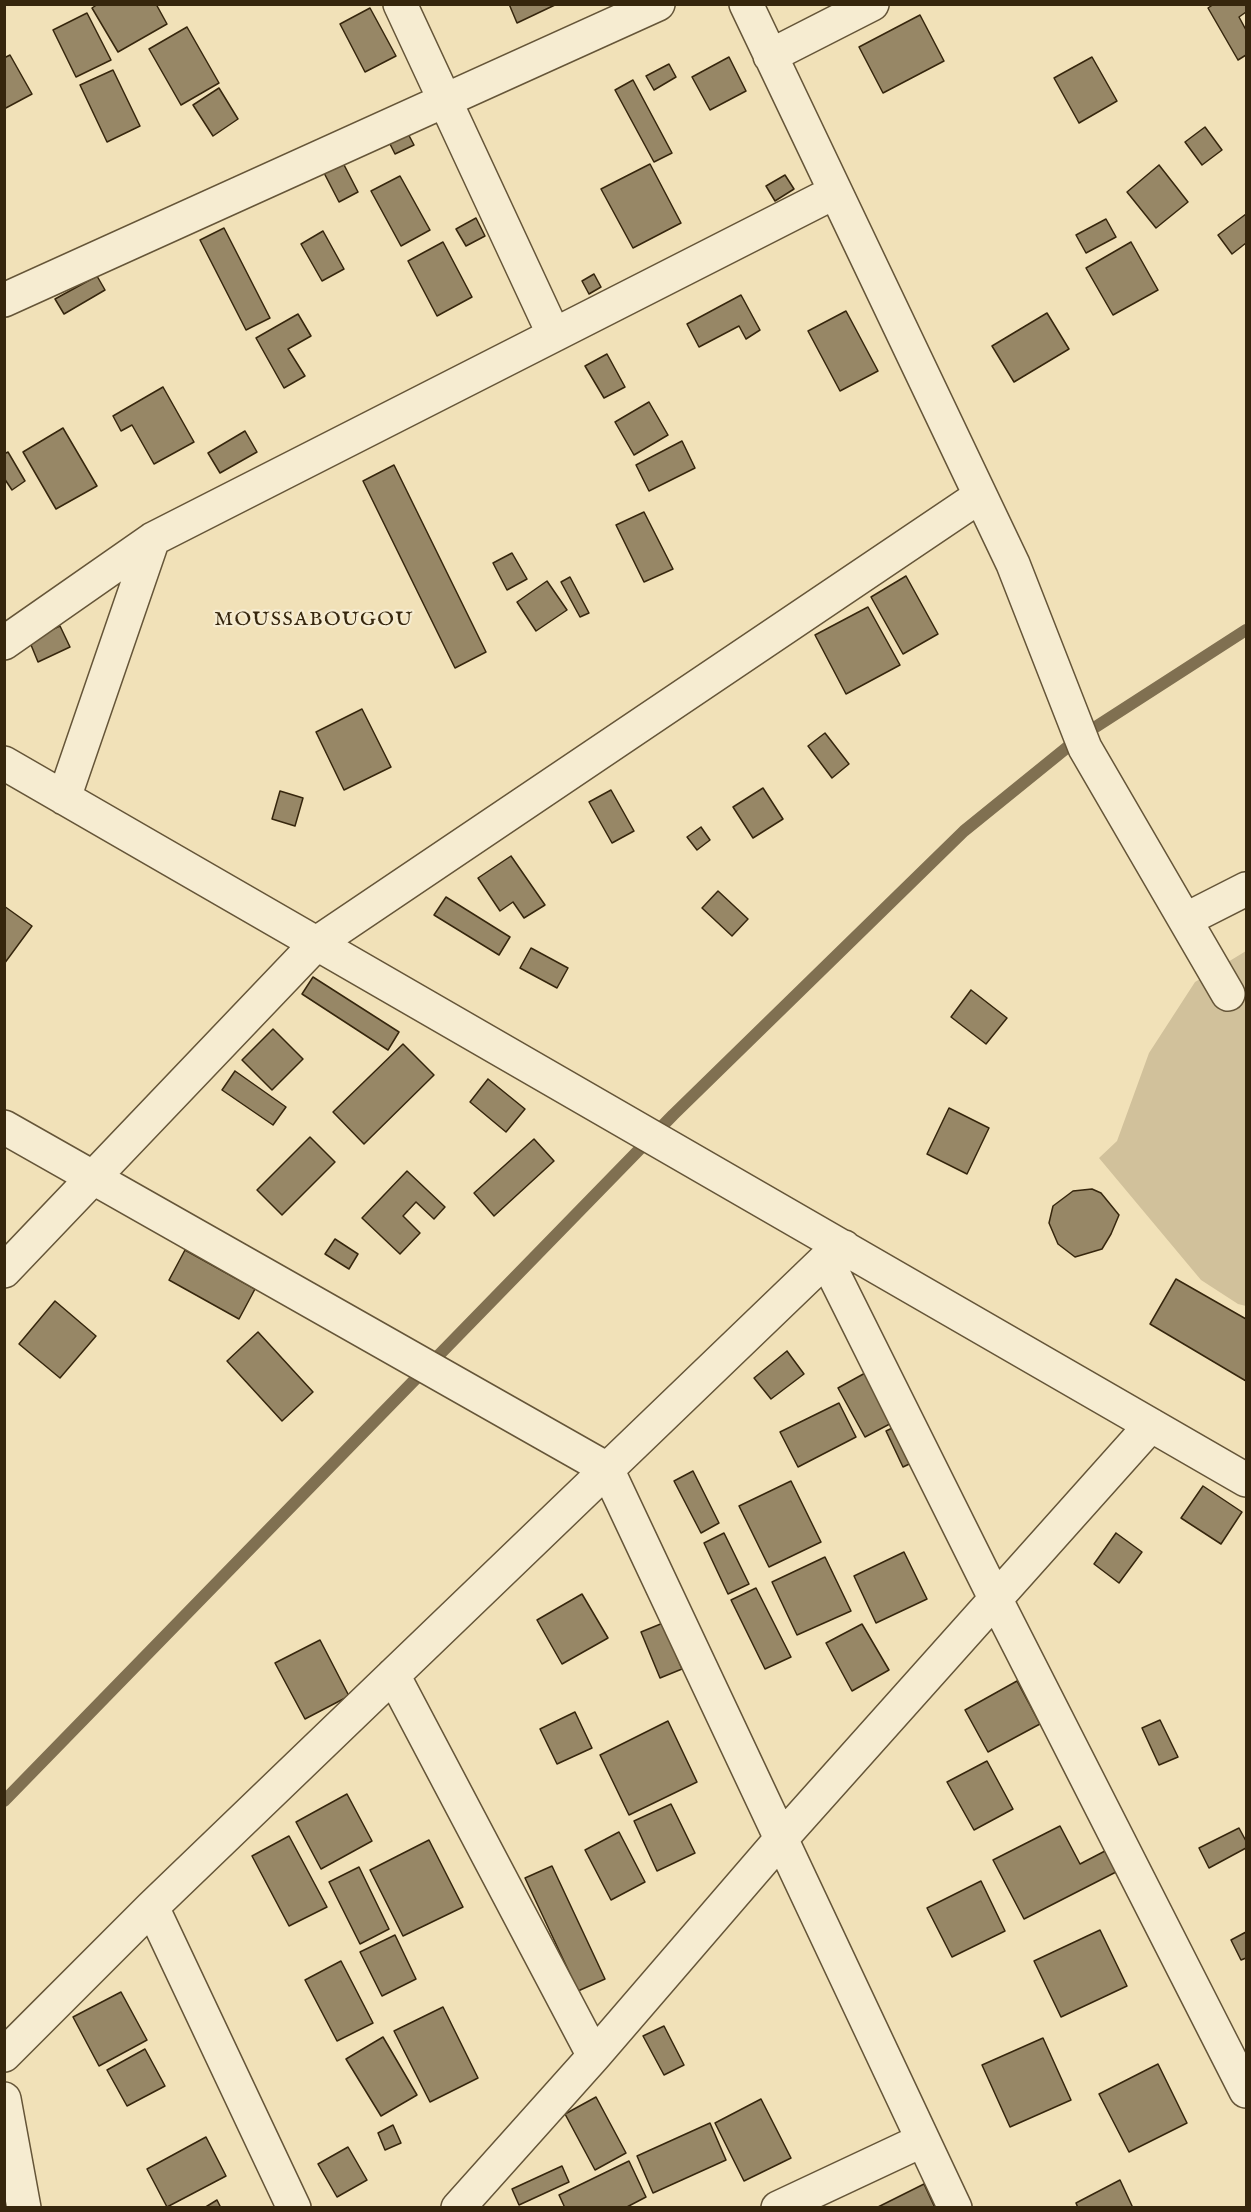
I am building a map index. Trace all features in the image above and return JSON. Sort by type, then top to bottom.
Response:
[{"type":"street","points":[[400,4],[554,335]]},
{"type":"street","points":[[4,300],[658,4]]},
{"type":"street","points":[[746,4],[1013,564],[1085,748],[1228,994]]},
{"type":"street","points":[[770,56],[872,4]]},
{"type":"street","points":[[4,643],[153,539],[835,192]]},
{"type":"street","points":[[4,1271],[317,943],[980,496]]},
{"type":"street","points":[[64,798],[153,539]]},
{"type":"street","points":[[4,763],[317,943],[835,1253],[1151,1425],[1246,1480]]},
{"type":"street","points":[[1185,920],[1246,889]]},
{"type":"street","points":[[4,1127],[607,1469],[955,2208]]},
{"type":"street","points":[[4,2055],[152,1907],[835,1253]]},
{"type":"street","points":[[835,1253],[995,1598],[1246,2091]]},
{"type":"street","points":[[458,2208],[594,2056],[781,1839],[1151,1425]]},
{"type":"street","points":[[393,1675],[594,2056]]},
{"type":"street","points":[[152,1907],[294,2208]]},
{"type":"street","points":[[4,2099],[24,2208]]},
{"type":"street","points":[[778,2208],[923,2140]]},
{"type":"shaded area","points":[[1246,951],[1246,1306],[1238,1304],[1201,1280],[1099,1158],[1117,1141],[1149,1053],[1195,982]]},
{"type":"building","points":[[98,4],[156,4],[167,24],[118,52],[92,8]]},
{"type":"building","points":[[509,4],[557,4],[517,23]]},
{"type":"building","points":[[1214,4],[1246,4],[1246,12],[1239,17],[1246,30],[1246,55],[1238,60],[1208,8]]},
{"type":"building","points":[[370,8],[396,56],[365,72],[340,24]]},
{"type":"building","points":[[87,13],[111,60],[76,77],[53,30]]},
{"type":"building","points":[[920,15],[944,61],[883,93],[859,47]]},
{"type":"building","points":[[187,27],[219,83],[181,105],[149,49]]},
{"type":"building","points":[[10,55],[32,94],[4,109],[4,58]]},
{"type":"building","points":[[729,57],[746,91],[710,110],[692,77]]},
{"type":"building","points":[[1092,57],[1117,101],[1079,123],[1054,78]]},
{"type":"building","points":[[669,64],[676,77],[654,90],[646,76]]},
{"type":"building","points":[[113,70],[140,126],[107,142],[80,85]]},
{"type":"building","points":[[633,80],[672,153],[654,162],[615,90]]},
{"type":"building","points":[[219,88],[238,119],[213,136],[193,105]]},
{"type":"building","points":[[1205,127],[1222,150],[1202,165],[1185,142]]},
{"type":"building","points":[[405,128],[414,145],[395,154],[387,138]]},
{"type":"building","points":[[341,159],[358,192],[339,202],[322,169]]},
{"type":"building","points":[[650,164],[681,223],[633,248],[601,189]]},
{"type":"building","points":[[1159,165],[1188,202],[1156,228],[1127,192]]},
{"type":"building","points":[[785,175],[794,189],[775,201],[766,186]]},
{"type":"building","points":[[400,176],[430,230],[401,246],[371,191]]},
{"type":"building","points":[[1246,214],[1246,243],[1232,254],[1218,235]]},
{"type":"building","points":[[476,218],[485,236],[466,246],[456,229]]},
{"type":"building","points":[[1106,219],[1116,237],[1086,253],[1076,235]]},
{"type":"building","points":[[224,228],[270,318],[246,330],[200,240]]},
{"type":"building","points":[[323,231],[344,269],[322,281],[301,244]]},
{"type":"building","points":[[443,242],[472,297],[437,316],[408,261]]},
{"type":"building","points":[[1131,242],[1158,290],[1113,315],[1086,268]]},
{"type":"building","points":[[594,274],[601,287],[589,294],[582,281]]},
{"type":"building","points":[[97,276],[105,290],[64,314],[55,299]]},
{"type":"building","points":[[741,295],[760,330],[746,339],[739,326],[699,347],[687,324]]},
{"type":"building","points":[[846,311],[878,371],[840,391],[808,331]]},
{"type":"building","points":[[1047,313],[1069,349],[1014,382],[992,346]]},
{"type":"building","points":[[298,314],[311,336],[288,349],[305,376],[284,388],[256,338]]},
{"type":"building","points":[[607,354],[625,387],[604,398],[585,366]]},
{"type":"building","points":[[163,387],[194,442],[154,464],[132,425],[121,431],[113,416]]},
{"type":"building","points":[[649,402],[668,435],[634,455],[615,422]]},
{"type":"building","points":[[63,428],[97,486],[56,509],[23,452]]},
{"type":"building","points":[[245,431],[257,452],[220,473],[208,453]]},
{"type":"building","points":[[682,441],[695,468],[649,491],[636,465]]},
{"type":"building","points":[[8,452],[25,481],[12,490],[4,478],[4,454]]},
{"type":"building","points":[[394,465],[486,652],[455,668],[363,481]]},
{"type":"building","points":[[644,512],[673,569],[644,582],[616,525]]},
{"type":"building","points":[[512,553],[527,579],[507,590],[493,563]]},
{"type":"building","points":[[906,576],[938,634],[903,654],[871,597]]},
{"type":"building","points":[[570,577],[589,613],[580,617],[561,582]]},
{"type":"building","points":[[547,581],[567,610],[536,631],[517,602]]},
{"type":"building","points":[[868,607],[900,665],[846,694],[815,635]]},
{"type":"building","points":[[60,626],[70,647],[38,662],[29,640]]},
{"type":"building","points":[[362,709],[391,767],[344,790],[316,732]]},
{"type":"building","points":[[825,733],[849,764],[832,778],[808,746]]},
{"type":"building","points":[[763,788],[783,819],[753,838],[733,807]]},
{"type":"building","points":[[611,790],[634,831],[612,843],[589,802]]},
{"type":"building","points":[[280,791],[303,798],[295,826],[272,819]]},
{"type":"building","points":[[701,827],[710,840],[697,850],[687,837]]},
{"type":"building","points":[[511,856],[545,905],[524,918],[513,902],[500,911],[478,878]]},
{"type":"building","points":[[718,891],[748,919],[732,936],[702,908]]},
{"type":"building","points":[[446,897],[510,937],[499,955],[434,915]]},
{"type":"building","points":[[4,906],[32,926],[4,964]]},
{"type":"building","points":[[531,948],[568,968],[557,988],[520,968]]},
{"type":"building","points":[[313,977],[399,1032],[388,1050],[302,994]]},
{"type":"building","points":[[971,990],[1007,1018],[986,1044],[951,1017]]},
{"type":"building","points":[[273,1029],[303,1059],[272,1090],[242,1060]]},
{"type":"building","points":[[403,1044],[434,1075],[364,1144],[333,1112]]},
{"type":"building","points":[[235,1071],[286,1107],[273,1125],[222,1090]]},
{"type":"building","points":[[488,1079],[525,1109],[506,1132],[470,1102]]},
{"type":"building","points":[[949,1108],[989,1128],[967,1174],[927,1154]]},
{"type":"building","points":[[310,1137],[335,1162],[282,1215],[257,1190]]},
{"type":"building","points":[[534,1139],[554,1161],[494,1216],[474,1193]]},
{"type":"building","points":[[407,1171],[445,1207],[434,1219],[416,1202],[403,1216],[420,1233],[400,1254],[362,1218]]},
{"type":"building","points":[[1092,1189],[1101,1193],[1119,1215],[1102,1249],[1075,1257],[1058,1244],[1049,1223],[1053,1206],[1073,1191]]},
{"type":"building","points":[[335,1239],[358,1254],[349,1269],[325,1254]]},
{"type":"building","points":[[185,1250],[255,1289],[239,1319],[169,1280]]},
{"type":"building","points":[[1176,1279],[1246,1319],[1246,1381],[1150,1324]]},
{"type":"building","points":[[55,1301],[96,1336],[60,1378],[19,1344]]},
{"type":"building","points":[[258,1332],[313,1392],[282,1421],[227,1361]]},
{"type":"building","points":[[787,1351],[804,1374],[771,1399],[754,1378]]},
{"type":"building","points":[[876,1367],[903,1417],[865,1437],[838,1388]]},
{"type":"building","points":[[839,1403],[856,1437],[798,1467],[780,1432]]},
{"type":"building","points":[[905,1422],[922,1458],[903,1467],[886,1431]]},
{"type":"building","points":[[693,1471],[719,1523],[701,1533],[674,1481]]},
{"type":"building","points":[[791,1481],[821,1542],[769,1567],[739,1506]]},
{"type":"building","points":[[1203,1486],[1242,1512],[1221,1544],[1181,1518]]},
{"type":"building","points":[[724,1533],[749,1584],[728,1594],[704,1543]]},
{"type":"building","points":[[1116,1533],[1142,1552],[1119,1583],[1094,1564]]},
{"type":"building","points":[[904,1552],[927,1599],[876,1623],[854,1576]]},
{"type":"building","points":[[825,1557],[851,1611],[797,1635],[772,1582]]},
{"type":"building","points":[[756,1588],[791,1657],[765,1669],[731,1600]]},
{"type":"building","points":[[582,1594],[608,1638],[562,1664],[537,1620]]},
{"type":"building","points":[[663,1623],[682,1669],[660,1678],[641,1632]]},
{"type":"building","points":[[862,1624],[889,1670],[852,1691],[826,1643]]},
{"type":"building","points":[[320,1640],[349,1696],[305,1719],[275,1663]]},
{"type":"building","points":[[1017,1681],[1040,1724],[988,1752],[965,1710]]},
{"type":"building","points":[[575,1712],[592,1748],[557,1764],[540,1729]]},
{"type":"building","points":[[1160,1720],[1178,1757],[1159,1765],[1142,1728]]},
{"type":"building","points":[[668,1721],[697,1782],[629,1815],[600,1755]]},
{"type":"building","points":[[987,1761],[1013,1809],[974,1830],[947,1782]]},
{"type":"building","points":[[347,1794],[372,1841],[321,1869],[296,1822]]},
{"type":"building","points":[[671,1804],[695,1853],[657,1871],[634,1821]]},
{"type":"building","points":[[1060,1826],[1080,1864],[1105,1851],[1116,1872],[1024,1919],[993,1860]]},
{"type":"building","points":[[1239,1828],[1246,1841],[1246,1848],[1209,1868],[1199,1848]]},
{"type":"building","points":[[619,1832],[645,1882],[611,1900],[585,1850]]},
{"type":"building","points":[[289,1836],[327,1907],[289,1926],[252,1856]]},
{"type":"building","points":[[429,1840],[463,1907],[403,1936],[370,1870]]},
{"type":"building","points":[[552,1866],[605,1979],[578,1991],[525,1878]]},
{"type":"building","points":[[359,1867],[389,1929],[360,1944],[329,1882]]},
{"type":"building","points":[[981,1881],[1005,1931],[952,1957],[927,1908]]},
{"type":"building","points":[[1100,1930],[1127,1986],[1061,2017],[1034,1961]]},
{"type":"building","points":[[1246,1932],[1246,1958],[1241,1960],[1231,1940]]},
{"type":"building","points":[[395,1935],[416,1979],[382,1996],[360,1952]]},
{"type":"building","points":[[341,1961],[373,2023],[337,2041],[305,1980]]},
{"type":"building","points":[[121,1992],[147,2040],[99,2066],[73,2017]]},
{"type":"building","points":[[443,2007],[478,2078],[430,2102],[394,2031]]},
{"type":"building","points":[[664,2026],[684,2065],[664,2075],[643,2036]]},
{"type":"building","points":[[383,2037],[417,2095],[381,2116],[346,2059]]},
{"type":"building","points":[[1043,2038],[1071,2100],[1010,2127],[982,2065]]},
{"type":"building","points":[[145,2049],[165,2086],[127,2106],[107,2070]]},
{"type":"building","points":[[1158,2064],[1187,2123],[1129,2152],[1099,2094]]},
{"type":"building","points":[[596,2097],[626,2153],[595,2170],[565,2114]]},
{"type":"building","points":[[761,2099],[791,2158],[744,2181],[715,2123]]},
{"type":"building","points":[[710,2123],[726,2160],[653,2193],[637,2156]]},
{"type":"building","points":[[393,2125],[401,2143],[385,2150],[378,2133]]},
{"type":"building","points":[[206,2137],[226,2176],[167,2207],[147,2169]]},
{"type":"building","points":[[348,2147],[367,2180],[337,2197],[318,2164]]},
{"type":"building","points":[[629,2161],[646,2197],[625,2208],[565,2208],[559,2195]]},
{"type":"building","points":[[562,2166],[569,2182],[519,2205],[512,2189]]},
{"type":"building","points":[[1120,2180],[1133,2208],[1078,2208],[1076,2203]]},
{"type":"building","points":[[924,2184],[935,2208],[876,2208]]},
{"type":"building","points":[[217,2200],[221,2208],[204,2208]]},
{"type":"waterway","points":[[4,1801],[673,1115],[964,831],[1080,737],[1246,630]]},
{"type":"district","name":"MOUSSABOUGOU","points":[[314,621]]}]
